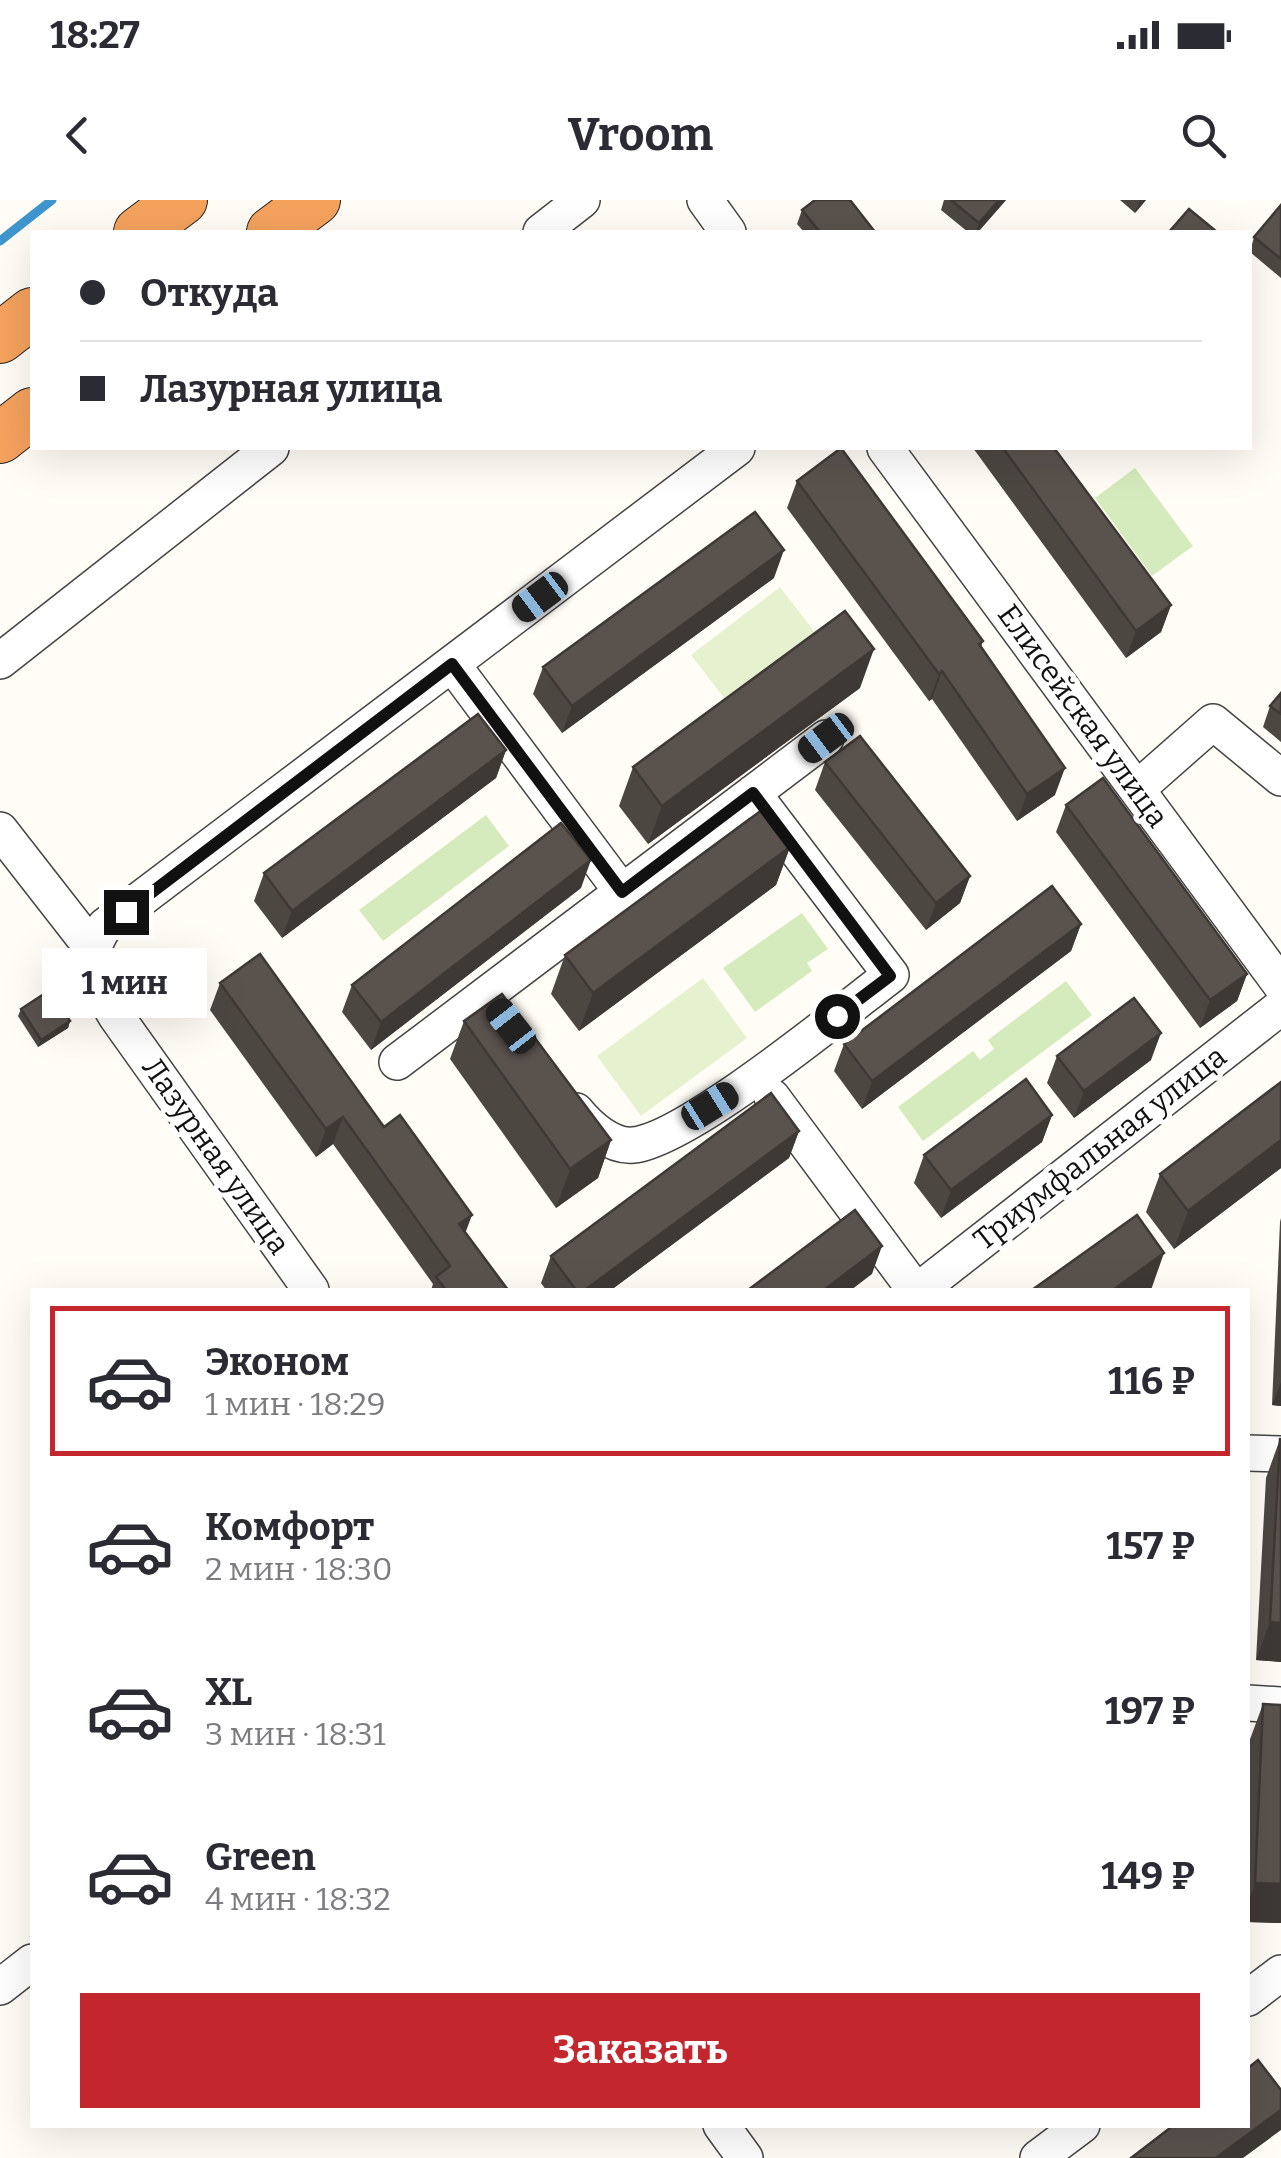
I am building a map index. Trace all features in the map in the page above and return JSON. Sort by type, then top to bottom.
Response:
[{"type":"highway","points":[[142,230],[182,200]]},
{"type":"highway","points":[[275,230],[315,200]]},
{"type":"highway","points":[[0,338],[30,315]]},
{"type":"highway","points":[[0,438],[30,415]]},
{"type":"street","points":[[544,230],[582,200]]},
{"type":"street","points":[[705,200],[727,230]]},
{"type":"street","points":[[0,661],[268,450]]},
{"type":"street","points":[[0,830],[92,948],[105,926],[734,450]]},
{"type":"street","name":"Елисейская улица","points":[[886,450],[1281,985]]},
{"type":"street","points":[[452,664],[622,892]]},
{"type":"street","points":[[1137,789],[1213,722],[1281,778]]},
{"type":"street","points":[[397,1062],[826,738]]},
{"type":"street","points":[[555,1083],[584,1121],[615,1143],[634,1145],[663,1136],[756,1076],[890,976],[753,793]]},
{"type":"street","name":"Лазурная улица","points":[[92,948],[96,984],[116,1016],[311,1288]]},
{"type":"street","points":[[487,995],[511,1026]]},
{"type":"street","name":"Триумфальная улица","points":[[920,1288],[1281,1007]]},
{"type":"street","points":[[756,1076],[915,1288]]},
{"type":"street","points":[[1250,1453],[1281,1454]]},
{"type":"street","points":[[1250,1703],[1281,1705]]},
{"type":"street","points":[[0,1987],[30,1964]]},
{"type":"street","points":[[1250,1996],[1281,1972]]},
{"type":"street","points":[[723,2128],[745,2158]]},
{"type":"street","points":[[1038,2158],[1078,2128]]},
{"type":"green space","points":[[1135,468],[1193,546],[1152,576],[1095,498]]},
{"type":"green space","points":[[780,587],[820,639],[731,707],[691,655]]},
{"type":"green space","points":[[486,815],[509,846],[383,941],[359,910]]},
{"type":"green space","points":[[802,913],[828,949],[807,963],[812,971],[755,1012],[723,968]]},
{"type":"green space","points":[[703,978],[747,1038],[641,1116],[597,1056]]},
{"type":"green space","points":[[1066,981],[1092,1015],[923,1141],[898,1107],[973,1051],[980,1060],[994,1049],[988,1040]]},
{"type":"building","points":[[815,200],[850,200],[873,230],[818,230],[802,210]]},
{"type":"building","points":[[951,200],[999,200],[979,223]]},
{"type":"building","points":[[1281,205],[1281,259],[1254,237]]},
{"type":"building","points":[[1189,209],[1215,230],[1171,230]]},
{"type":"building","points":[[842,450],[983,641],[979,644],[1065,768],[1027,794],[942,671],[939,674],[797,481]]},
{"type":"building","points":[[1004,450],[1055,450],[1171,605],[1136,631]]},
{"type":"building","points":[[755,512],[784,550],[572,706],[543,667]]},
{"type":"building","points":[[845,611],[874,649],[662,806],[633,767]]},
{"type":"building","points":[[1281,693],[1281,714],[1270,706]]},
{"type":"building","points":[[478,714],[506,750],[292,911],[264,873]]},
{"type":"building","points":[[860,736],[970,876],[936,903],[825,762]]},
{"type":"building","points":[[1103,778],[1247,974],[1210,1000],[1066,805]]},
{"type":"building","points":[[762,810],[790,847],[593,993],[565,955]]},
{"type":"building","points":[[561,823],[591,860],[381,1022],[352,985]]},
{"type":"building","points":[[1052,886],[1081,924],[872,1081],[844,1044]]},
{"type":"building","points":[[260,954],[384,1127],[400,1115],[472,1215],[459,1224],[507,1288],[444,1288],[436,1277],[450,1266],[343,1117],[326,1129],[220,983]]},
{"type":"building","points":[[50,990],[70,1021],[41,1040],[21,1009]]},
{"type":"building","points":[[502,994],[611,1140],[570,1169],[464,1021]]},
{"type":"building","points":[[1134,998],[1161,1033],[1084,1091],[1057,1056]]},
{"type":"building","points":[[1026,1079],[1052,1115],[951,1190],[924,1155]]},
{"type":"building","points":[[1281,1082],[1281,1140],[1188,1211],[1160,1174]]},
{"type":"building","points":[[771,1093],[799,1131],[588,1288],[575,1288],[551,1256]]},
{"type":"building","points":[[855,1210],[882,1246],[827,1288],[751,1288]]},
{"type":"building","points":[[1137,1215],[1164,1253],[1116,1288],[1035,1288]]},
{"type":"building","points":[[1281,1439],[1281,1623],[1270,1622]]},
{"type":"building","points":[[1263,1704],[1281,1705],[1281,1884],[1255,1883]]},
{"type":"building","points":[[1258,2060],[1281,2090],[1281,2110],[1216,2158],[1131,2158],[1170,2128],[1250,2128],[1250,2066]]},
{"type":"waterway","points":[[0,241],[52,200]]},
{"type":"route","points":[[126,912],[452,664],[622,892],[753,793],[890,976],[837,1016]]}]
